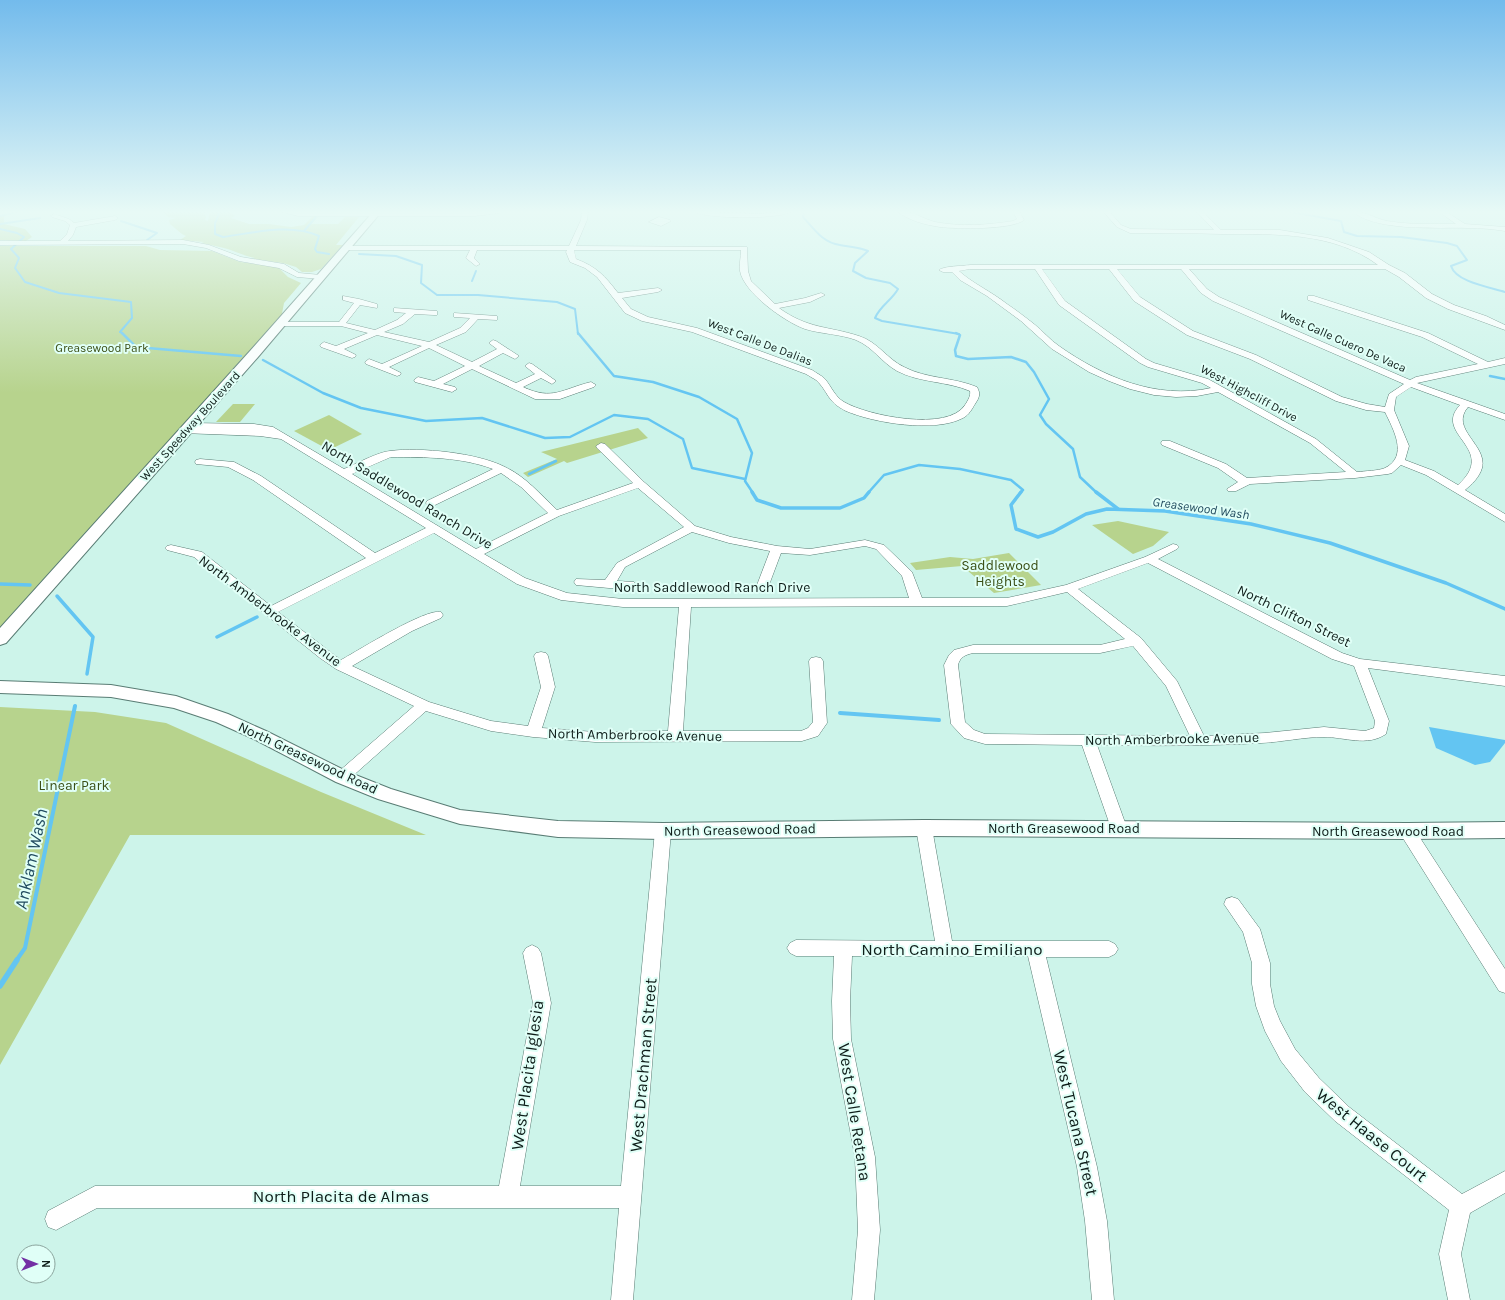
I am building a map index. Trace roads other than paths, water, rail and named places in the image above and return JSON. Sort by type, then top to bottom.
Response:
[{"type":"main road","name":"West Speedway Boulevard","points":[[0,639],[325,272]]},
{"type":"street","points":[[291,272],[297,275],[321,277]]},
{"type":"street","name":"West Calle De Dalias","points":[[596,272],[628,311],[645,318],[696,327],[808,372],[820,379],[828,393],[840,404],[859,412],[891,419],[926,423],[943,421],[958,417],[967,410],[976,394],[977,388],[962,384],[923,378],[900,369],[886,359],[875,347],[858,338],[808,326],[788,318],[773,307]]},
{"type":"street","points":[[744,272],[748,282],[773,307],[807,300],[821,295]]},
{"type":"street","points":[[955,272],[958,275],[982,289],[1036,329],[1057,348],[1104,376],[1155,392],[1196,394],[1218,389]]},
{"type":"street","name":"West Highcliff Drive","points":[[1040,272],[1062,303],[1143,361],[1163,369],[1195,377],[1218,389],[1313,441],[1355,475]]},
{"type":"street","points":[[1115,272],[1137,299],[1190,333],[1253,357],[1339,399],[1366,408],[1389,410]]},
{"type":"street","name":"West Calle Cuero De Vaca","points":[[1186,272],[1204,291],[1216,299],[1410,383],[1466,404],[1490,410],[1505,417]]},
{"type":"street","points":[[1396,272],[1429,296],[1451,307],[1483,318],[1505,328]]},
{"type":"street","points":[[617,296],[658,290]]},
{"type":"street","points":[[346,298],[374,306]]},
{"type":"street","points":[[1311,298],[1425,335],[1487,365]]},
{"type":"street","points":[[341,324],[359,301]]},
{"type":"street","points":[[397,310],[434,313]]},
{"type":"street","points":[[337,349],[400,322],[414,311]]},
{"type":"street","points":[[457,315],[494,318]]},
{"type":"street","points":[[382,368],[463,330],[476,317]]},
{"type":"street","points":[[280,324],[341,324],[429,345],[535,396],[560,396],[591,385]]},
{"type":"street","points":[[493,342],[515,356]]},
{"type":"street","points":[[324,345],[352,355]]},
{"type":"street","points":[[434,384],[504,349]]},
{"type":"street","points":[[1232,489],[1246,482],[1355,475],[1388,471],[1400,460],[1404,446],[1389,410],[1392,396],[1410,383],[1434,376],[1505,361]]},
{"type":"street","points":[[368,362],[397,373]]},
{"type":"street","points":[[529,366],[552,380]]},
{"type":"street","points":[[515,387],[542,374]]},
{"type":"street","points":[[418,380],[452,389]]},
{"type":"street","points":[[1459,490],[1468,484],[1477,474],[1479,463],[1471,442],[1458,422],[1458,414],[1466,404]]},
{"type":"street","name":"North Saddlewood Ranch Drive","points":[[187,428],[260,432],[284,437],[520,581],[565,597],[623,603],[1007,602],[1069,588],[1149,559],[1174,547]]},
{"type":"street","points":[[1166,443],[1222,466],[1246,482]]},
{"type":"street","points":[[601,446],[640,484],[691,528],[729,540],[777,549],[810,552],[876,542],[908,575],[917,603]]},
{"type":"street","points":[[344,473],[390,453],[431,454],[478,460],[502,470],[526,486],[555,514]]},
{"type":"street","points":[[1400,460],[1430,473],[1505,519]]},
{"type":"street","points":[[200,462],[230,464],[257,478],[374,558]]},
{"type":"street","points":[[431,503],[502,470]]},
{"type":"street","points":[[475,554],[555,514],[640,484]]},
{"type":"street","points":[[270,611],[434,528]]},
{"type":"street","points":[[609,584],[613,575],[621,565],[691,528]]},
{"type":"street","name":"North Amberbrooke Avenue","points":[[171,548],[198,554],[341,666],[424,705],[491,726],[533,732],[595,737],[794,737],[808,735],[817,733],[821,718],[816,661]]},
{"type":"street","points":[[763,586],[777,549]]},
{"type":"street","name":"North Clifton Street","points":[[1149,559],[1337,656],[1359,663],[1505,681]]},
{"type":"street","points":[[580,582],[630,585]]},
{"type":"street","points":[[1069,588],[1136,641],[1172,684],[1200,741]]},
{"type":"street","points":[[675,737],[686,603]]},
{"type":"street","points":[[341,666],[408,628],[437,615]]},
{"type":"street","name":"North Amberbrooke Avenue","points":[[1136,641],[1100,649],[973,649],[955,652],[951,665],[957,720],[966,734],[985,739],[1200,741],[1265,738],[1324,732],[1364,736],[1382,734],[1382,721],[1359,663]]},
{"type":"street","points":[[533,732],[548,687],[541,656]]},
{"type":"street","name":"North Greasewood Road","points":[[0,687],[111,691],[176,702],[222,718],[260,735],[342,777],[384,794],[460,817],[558,829],[663,831],[924,828],[1119,828],[1407,832],[1505,830]]},
{"type":"street","points":[[342,777],[424,705]]},
{"type":"street","points":[[1088,741],[1119,828]]},
{"type":"street","points":[[924,828],[945,949]]},
{"type":"street","name":"West Drachman Street","points":[[622,1300],[663,831]]},
{"type":"street","points":[[1407,832],[1505,985]]},
{"type":"street","name":"West Haase Court","points":[[1232,904],[1251,929],[1261,963],[1261,984],[1265,1006],[1272,1025],[1288,1055],[1312,1085],[1342,1114],[1461,1206]]},
{"type":"street","name":"North Camino Emiliano","points":[[796,948],[1109,949]]},
{"type":"street","name":"West Calle Retana","points":[[843,949],[841,1001],[842,1039],[865,1157],[869,1230],[863,1300]]},
{"type":"street","name":"West Tucana Street","points":[[1035,949],[1087,1167],[1096,1220],[1103,1300]]},
{"type":"street","name":"West Placita Iglesia","points":[[508,1196],[542,1003],[532,953]]},
{"type":"street","points":[[1459,1300],[1450,1254],[1461,1206],[1505,1181]]},
{"type":"street","name":"North Placita de Almas","points":[[56,1218],[96,1196],[631,1197]]},
{"type":"water","points":[[1429,727],[1505,740],[1505,743],[1490,762],[1475,765],[1436,748]]},
{"type":"waterway","points":[[18,272],[25,282],[59,293],[131,302],[132,318],[120,332],[123,334]]},
{"type":"waterway","name":"Greasewood Wash","points":[[422,272],[421,283],[437,295],[478,295],[557,302],[575,309],[578,334]]},
{"type":"waterway","points":[[472,281],[476,272]]},
{"type":"waterway","points":[[854,272],[866,278],[890,283],[898,289],[875,318],[882,321],[957,334]]},
{"type":"waterway","points":[[1454,272],[1466,280],[1505,292]]},
{"type":"waterway","name":"Greasewood Wash","points":[[578,333],[614,376],[653,382],[699,397],[737,419],[752,453],[745,481],[753,493]]},
{"type":"waterway","points":[[123,334],[136,347],[241,356]]},
{"type":"waterway","points":[[957,334],[960,335],[955,350],[956,356],[968,359],[1011,357],[1026,362],[1034,372],[1049,399],[1040,415],[1046,424],[1073,449],[1080,477],[1097,493]]},
{"type":"waterway","points":[[263,360],[323,393],[361,408],[426,421],[482,418],[545,438],[570,437],[614,415],[648,419],[683,439],[692,468],[745,479]]},
{"type":"waterway","points":[[1490,376],[1505,379]]},
{"type":"waterway","points":[[529,474],[556,461]]},
{"type":"waterway","name":"Greasewood Wash","points":[[868,493],[884,475],[919,465],[960,469],[1011,480],[1023,490],[1021,492]]},
{"type":"waterway","name":"Greasewood Wash","points":[[752,492],[757,500],[781,508],[840,508],[864,498],[869,492]]},
{"type":"waterway","name":"Greasewood Wash","points":[[1021,492],[1011,505],[1016,529],[1038,537],[1053,532],[1086,514],[1107,509],[1165,511],[1251,524],[1330,543],[1446,583],[1505,609]]},
{"type":"waterway","points":[[1096,492],[1118,509]]},
{"type":"waterway","name":"Anklam Wash","points":[[0,584],[30,585]]},
{"type":"waterway","name":"Anklam Wash","points":[[57,596],[93,637],[87,674]]},
{"type":"waterway","points":[[217,637],[257,617]]},
{"type":"waterway","name":"Anklam Wash","points":[[16,961],[25,948],[75,706]]},
{"type":"waterway","points":[[840,713],[939,720]]},
{"type":"waterway","name":"Anklam Wash","points":[[0,986],[17,960]]},
{"type":"park label","name":"Greasewood Park","points":[[102,348]]},
{"type":"park label","name":"Saddlewood Heights","points":[[1000,574]]},
{"type":"park label","name":"Linear Park","points":[[74,785]]}]
